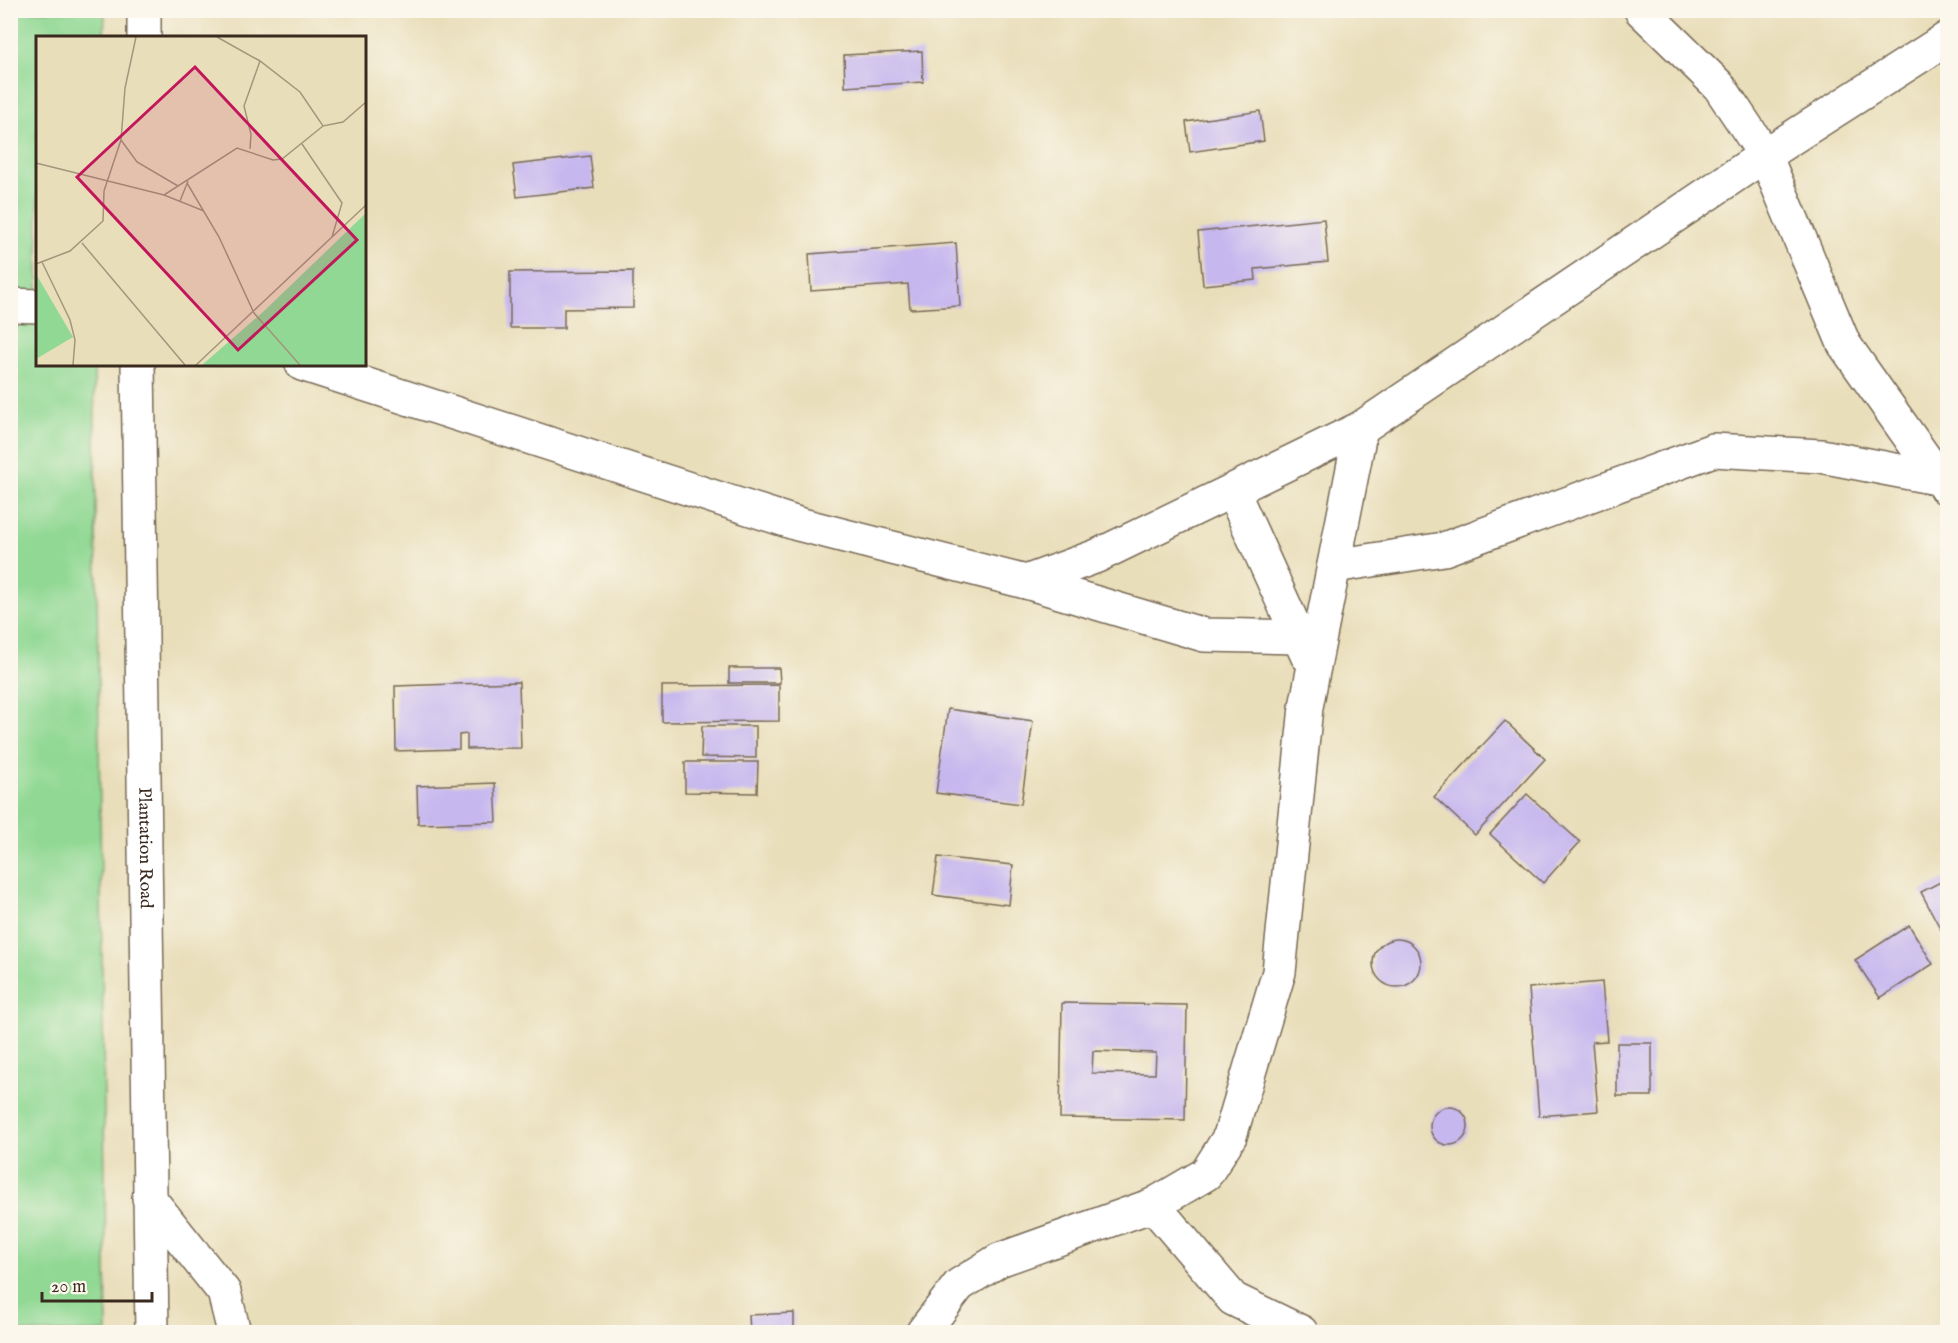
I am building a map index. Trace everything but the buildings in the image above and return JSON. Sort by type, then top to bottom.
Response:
[{"type":"street","points":[[144,10],[144,36]]},
{"type":"street","points":[[1641,10],[1719,86],[1766,155],[1844,344],[1942,484]]},
{"type":"street","points":[[1026,582],[1097,556],[1361,428],[1766,155],[1947,38]]},
{"type":"street","points":[[10,305],[36,306]]},
{"type":"street","name":"Plantation Road","points":[[138,366],[152,1332]]},
{"type":"street","points":[[308,366],[798,524],[1026,582],[1204,635],[1299,637]]},
{"type":"street","points":[[923,1332],[959,1285],[999,1260],[1153,1205],[1206,1174],[1230,1136],[1279,972],[1306,707],[1361,428]]},
{"type":"street","points":[[1334,566],[1444,549],[1713,450],[1821,456],[1942,484]]},
{"type":"street","points":[[1233,492],[1313,668]]},
{"type":"street","points":[[149,1198],[224,1292],[234,1332]]},
{"type":"street","points":[[1153,1205],[1233,1299],[1301,1332]]},
{"type":"green space","points":[[10,11],[105,11],[104,36],[36,36],[36,366],[94,366],[107,1332],[11,1332]]}]
